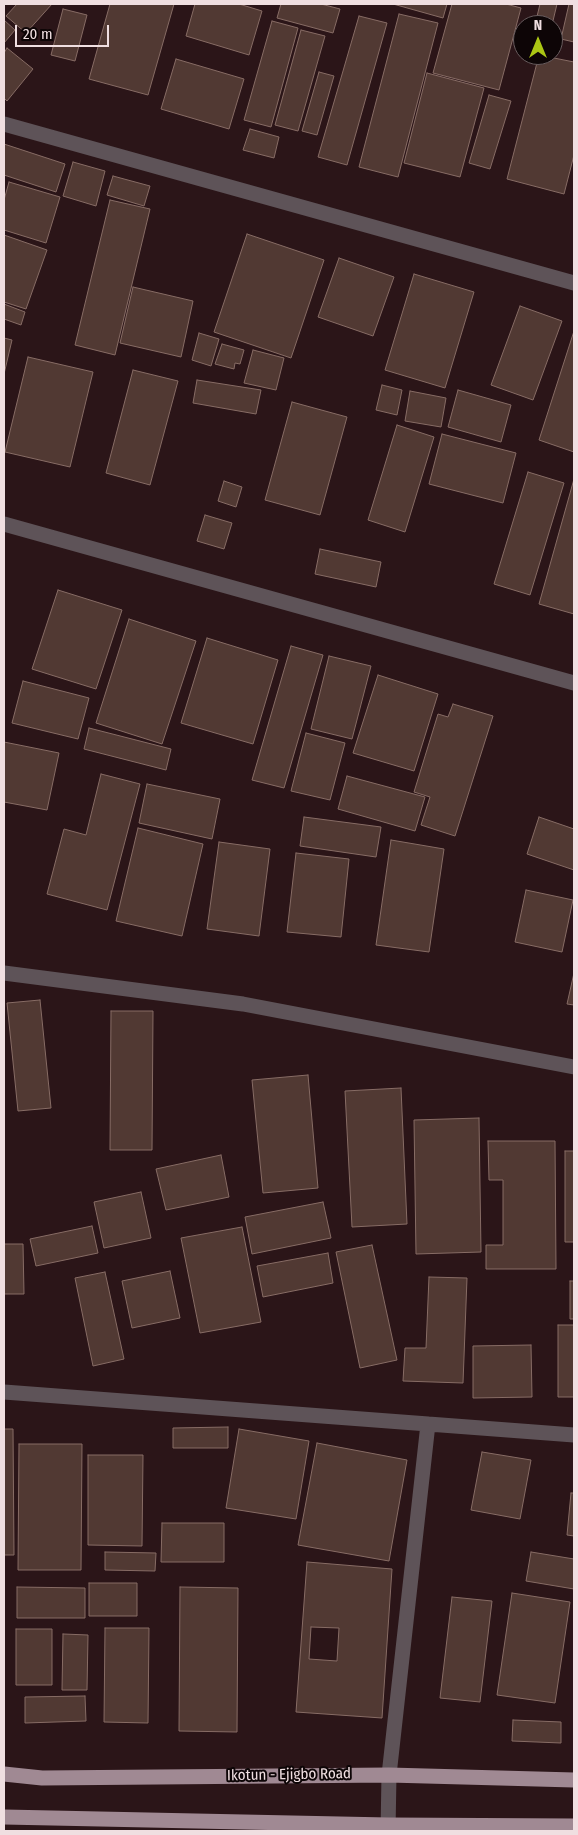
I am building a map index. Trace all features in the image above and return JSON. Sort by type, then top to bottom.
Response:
[{"type":"main road","name":"Ikotun - Ejigbo Road","points":[[4,1774],[42,1778],[389,1775],[574,1780]]},
{"type":"main road","points":[[4,1817],[234,1827],[574,1826]]},
{"type":"street","points":[[4,124],[574,283]]},
{"type":"street","points":[[4,524],[574,683]]},
{"type":"street","points":[[4,973],[243,1004],[574,1067]]},
{"type":"street","points":[[4,1392],[574,1435]]},
{"type":"street","points":[[388,1828],[389,1775],[428,1424]]},
{"type":"building","points":[[17,4],[52,4],[26,33],[6,16]]},
{"type":"building","points":[[110,4],[174,4],[148,95],[89,79]]},
{"type":"building","points":[[195,4],[239,4],[262,11],[249,55],[186,36]]},
{"type":"building","points":[[281,4],[321,4],[340,9],[333,33],[277,18]]},
{"type":"building","points":[[393,4],[447,4],[443,18]]},
{"type":"building","points":[[452,4],[506,4],[521,8],[519,15],[513,15],[513,38],[499,90],[433,73]]},
{"type":"building","points":[[540,4],[557,4],[554,15],[537,15]]},
{"type":"building","points":[[569,4],[574,4],[574,42],[563,39],[563,30]]},
{"type":"building","points":[[63,9],[87,15],[75,61],[51,55]]},
{"type":"building","points":[[399,14],[438,23],[398,177],[359,167]]},
{"type":"building","points":[[359,16],[387,23],[347,165],[318,157]]},
{"type":"building","points":[[4,20],[15,30],[4,43]]},
{"type":"building","points":[[272,21],[298,28],[271,127],[244,120]]},
{"type":"building","points":[[301,30],[325,36],[298,131],[275,125]]},
{"type":"building","points":[[7,48],[33,69],[7,101],[4,98],[4,53]]},
{"type":"building","points":[[176,59],[244,79],[229,129],[161,109]]},
{"type":"building","points":[[563,60],[574,62],[574,155],[564,194],[507,179],[536,65],[563,65]]},
{"type":"building","points":[[319,72],[334,76],[317,135],[302,131]]},
{"type":"building","points":[[427,73],[484,88],[460,177],[404,163]]},
{"type":"building","points":[[489,95],[511,101],[490,169],[469,163]]},
{"type":"building","points":[[250,129],[279,137],[274,158],[243,150]]},
{"type":"building","points":[[4,144],[65,164],[56,192],[4,175]]},
{"type":"building","points":[[73,162],[105,171],[96,206],[63,196]]},
{"type":"building","points":[[113,176],[150,186],[144,206],[107,195]]},
{"type":"building","points":[[9,182],[60,197],[46,243],[4,230],[4,200]]},
{"type":"building","points":[[110,200],[150,209],[115,355],[75,345]]},
{"type":"building","points":[[247,234],[324,260],[291,358],[214,332]]},
{"type":"building","points":[[4,235],[47,250],[26,309],[4,302]]},
{"type":"building","points":[[339,258],[394,277],[373,336],[318,317]]},
{"type":"building","points":[[414,274],[474,292],[445,388],[385,370]]},
{"type":"building","points":[[133,287],[193,301],[181,357],[120,343]]},
{"type":"building","points":[[4,304],[25,312],[21,325],[4,319]]},
{"type":"building","points":[[520,306],[562,321],[533,400],[491,385]]},
{"type":"building","points":[[574,331],[574,452],[539,440]]},
{"type":"building","points":[[199,333],[219,339],[211,366],[192,360]]},
{"type":"building","points":[[4,338],[12,340],[4,374]]},
{"type":"building","points":[[222,344],[244,350],[240,364],[235,363],[234,369],[215,364]]},
{"type":"building","points":[[253,350],[284,358],[276,390],[244,383]]},
{"type":"building","points":[[28,357],[93,372],[70,467],[5,452]]},
{"type":"building","points":[[133,370],[178,381],[150,485],[106,473]]},
{"type":"building","points":[[197,380],[261,390],[256,414],[193,403]]},
{"type":"building","points":[[382,385],[402,390],[397,415],[376,410]]},
{"type":"building","points":[[458,390],[511,405],[501,442],[448,427]]},
{"type":"building","points":[[410,391],[446,398],[441,427],[405,421]]},
{"type":"building","points":[[292,402],[347,417],[320,515],[265,500]]},
{"type":"building","points":[[397,425],[434,437],[405,532],[368,520]]},
{"type":"building","points":[[442,434],[516,453],[503,503],[429,484]]},
{"type":"building","points":[[528,472],[564,483],[530,595],[494,584]]},
{"type":"building","points":[[574,479],[574,614],[539,604]]},
{"type":"building","points":[[224,481],[242,487],[236,507],[218,501]]},
{"type":"building","points":[[205,515],[232,523],[224,549],[197,541]]},
{"type":"building","points":[[320,549],[381,562],[376,587],[315,574]]},
{"type":"building","points":[[58,590],[122,610],[96,689],[32,669]]},
{"type":"building","points":[[129,619],[196,641],[162,744],[96,723]]},
{"type":"building","points":[[207,638],[278,660],[253,744],[181,723]]},
{"type":"building","points":[[291,646],[323,655],[284,788],[252,780]]},
{"type":"building","points":[[329,656],[371,666],[352,739],[311,729]]},
{"type":"building","points":[[378,675],[438,694],[414,771],[353,753]]},
{"type":"building","points":[[23,681],[89,698],[78,739],[12,723]]},
{"type":"building","points":[[453,704],[493,716],[455,836],[421,825],[430,797],[414,792],[438,714],[448,717]]},
{"type":"building","points":[[89,728],[171,749],[166,770],[84,749]]},
{"type":"building","points":[[306,733],[345,743],[330,800],[291,791]]},
{"type":"building","points":[[4,742],[59,753],[47,810],[4,802]]},
{"type":"building","points":[[101,774],[140,784],[107,910],[47,894],[64,829],[86,835]]},
{"type":"building","points":[[347,776],[425,797],[415,831],[338,809]]},
{"type":"building","points":[[147,784],[220,799],[212,839],[139,823]]},
{"type":"building","points":[[304,817],[381,827],[376,857],[300,846]]},
{"type":"building","points":[[539,817],[574,829],[574,870],[527,854]]},
{"type":"building","points":[[138,828],[203,844],[182,936],[116,921]]},
{"type":"building","points":[[391,840],[444,849],[429,952],[376,945]]},
{"type":"building","points":[[219,842],[270,849],[259,936],[207,929]]},
{"type":"building","points":[[296,853],[349,859],[341,937],[287,932]]},
{"type":"building","points":[[526,890],[573,900],[562,952],[515,942]]},
{"type":"building","points":[[574,973],[574,1005],[567,1004]]},
{"type":"building","points":[[40,1000],[51,1108],[18,1111],[7,1003]]},
{"type":"building","points":[[111,1011],[153,1011],[152,1150],[110,1150]]},
{"type":"building","points":[[308,1075],[318,1188],[263,1193],[252,1080]]},
{"type":"building","points":[[401,1088],[407,1224],[352,1227],[345,1091]]},
{"type":"building","points":[[479,1118],[481,1252],[416,1254],[414,1120]]},
{"type":"building","points":[[488,1141],[555,1141],[556,1269],[486,1269],[486,1245],[503,1245],[503,1180],[489,1180]]},
{"type":"building","points":[[565,1151],[574,1151],[574,1242],[565,1242]]},
{"type":"building","points":[[221,1155],[229,1197],[166,1210],[156,1169]]},
{"type":"building","points":[[141,1192],[151,1238],[104,1248],[94,1202]]},
{"type":"building","points":[[323,1202],[331,1238],[252,1254],[245,1217]]},
{"type":"building","points":[[92,1226],[98,1253],[36,1266],[30,1239]]},
{"type":"building","points":[[242,1227],[261,1322],[200,1333],[181,1238]]},
{"type":"building","points":[[4,1244],[23,1244],[24,1294],[4,1294]]},
{"type":"building","points":[[372,1245],[397,1360],[360,1368],[336,1252]]},
{"type":"building","points":[[328,1253],[333,1283],[263,1297],[257,1266]]},
{"type":"building","points":[[170,1271],[180,1318],[132,1328],[122,1281]]},
{"type":"building","points":[[105,1272],[124,1359],[93,1366],[75,1278]]},
{"type":"building","points":[[429,1277],[467,1278],[463,1383],[403,1381],[405,1348],[426,1348]]},
{"type":"building","points":[[570,1281],[574,1281],[574,1319],[570,1319]]},
{"type":"building","points":[[558,1325],[574,1325],[574,1397],[558,1397]]},
{"type":"building","points":[[531,1345],[532,1397],[473,1398],[473,1346]]},
{"type":"building","points":[[228,1427],[228,1448],[173,1448],[173,1428]]},
{"type":"building","points":[[4,1429],[13,1429],[14,1555],[4,1555]]},
{"type":"building","points":[[239,1429],[309,1441],[296,1519],[226,1508]]},
{"type":"building","points":[[317,1443],[407,1460],[389,1561],[298,1545]]},
{"type":"building","points":[[19,1444],[82,1444],[81,1570],[18,1570]]},
{"type":"building","points":[[482,1452],[531,1460],[520,1519],[471,1510]]},
{"type":"building","points":[[88,1455],[143,1455],[142,1546],[88,1545]]},
{"type":"building","points":[[571,1493],[574,1493],[574,1536],[567,1535]]},
{"type":"building","points":[[162,1523],[224,1523],[224,1562],[161,1562]]},
{"type":"building","points":[[105,1552],[156,1553],[155,1571],[105,1570]]},
{"type":"building","points":[[531,1552],[574,1559],[574,1589],[526,1581]]},
{"type":"building","points":[[307,1562],[392,1569],[382,1718],[296,1712]],"holes":[[[311,1627],[339,1628],[337,1661],[309,1659]]]},
{"type":"building","points":[[89,1583],[137,1583],[137,1616],[89,1616]]},
{"type":"building","points":[[17,1587],[85,1588],[85,1618],[17,1618]]},
{"type":"building","points":[[180,1587],[238,1588],[237,1732],[179,1731]]},
{"type":"building","points":[[512,1593],[570,1602],[555,1703],[497,1695]]},
{"type":"building","points":[[452,1597],[492,1601],[480,1702],[440,1698]]},
{"type":"building","points":[[105,1628],[149,1628],[148,1723],[104,1722]]},
{"type":"building","points":[[16,1629],[52,1629],[52,1685],[16,1685]]},
{"type":"building","points":[[63,1634],[88,1635],[87,1690],[62,1690]]},
{"type":"building","points":[[85,1696],[86,1721],[25,1723],[25,1697]]},
{"type":"building","points":[[513,1720],[561,1722],[561,1743],[512,1741]]}]
